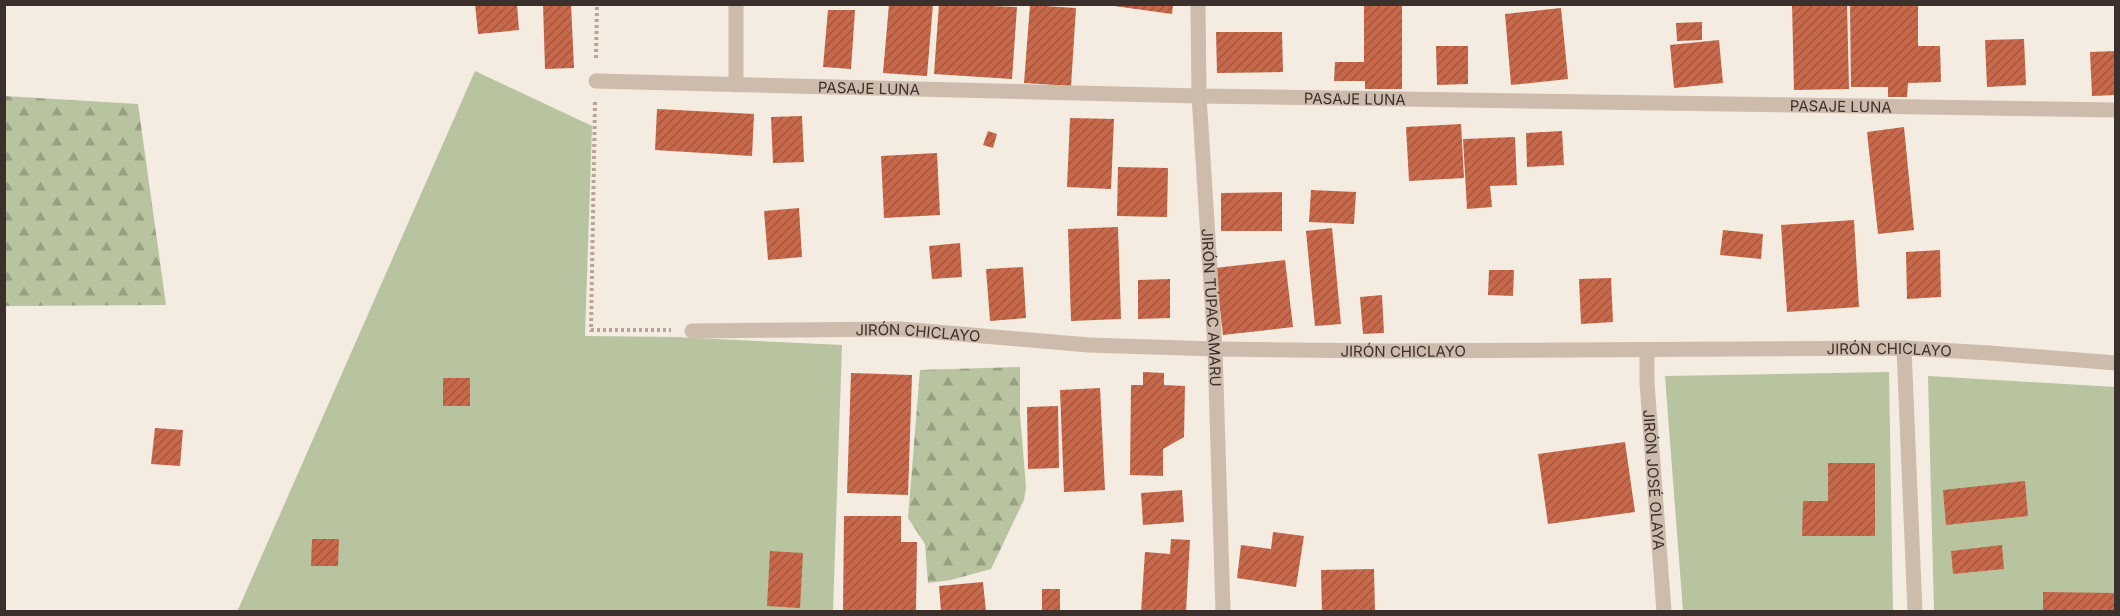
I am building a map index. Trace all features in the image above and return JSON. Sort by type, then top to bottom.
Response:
[{"type":"street","points":[[736,4],[736,85]]},
{"type":"street","name":"JIRÓN TÚPAC AMARU","points":[[1198,4],[1199,96],[1215,349],[1223,612]]},
{"type":"street","name":"PASAJE LUNA","points":[[596,81],[1199,96],[2115,110]]},
{"type":"street","name":"JIRÓN CHICLAYO","points":[[692,331],[901,329],[1089,345],[1215,349],[1904,348],[2115,363]]},
{"type":"street","points":[[1904,348],[1916,612]]},
{"type":"street","name":"JIRÓN JOSÉ OLAYA","points":[[1647,350],[1647,383],[1664,612]]},
{"type":"path","points":[[597,4],[591,330],[692,331]]},
{"type":"green space","points":[[475,71],[592,126],[585,336],[675,337],[842,345],[833,611],[237,612]]},
{"type":"green space","points":[[4,96],[138,104],[166,305],[5,306]]},
{"type":"green space","points":[[1020,367],[1020,414],[1026,487],[1024,500],[991,569],[951,580],[928,583],[925,544],[908,518],[920,370]]},
{"type":"green space","points":[[1889,372],[1893,611],[1683,611],[1665,376]]},
{"type":"green space","points":[[1928,376],[2115,387],[2115,611],[1934,611]]},
{"type":"building","points":[[475,4],[517,4],[519,30],[478,34]]},
{"type":"building","points":[[543,4],[571,4],[574,68],[545,69]]},
{"type":"building","points":[[889,4],[933,4],[927,76],[883,73]]},
{"type":"building","points":[[939,4],[1017,7],[1012,79],[934,74]]},
{"type":"building","points":[[1100,4],[1173,4],[1172,14]]},
{"type":"building","points":[[1792,4],[1847,4],[1849,89],[1794,90]]},
{"type":"building","points":[[1850,4],[1918,4],[1918,46],[1940,46],[1941,82],[1908,83],[1907,97],[1888,97],[1888,87],[1851,87]]},
{"type":"building","points":[[1030,5],[1076,8],[1071,86],[1024,83]]},
{"type":"building","points":[[1364,5],[1402,5],[1402,89],[1365,89],[1365,81],[1334,81],[1335,62],[1364,62]]},
{"type":"building","points":[[1561,8],[1568,79],[1511,85],[1505,14]]},
{"type":"building","points":[[828,10],[855,10],[851,69],[823,67]]},
{"type":"building","points":[[1702,22],[1702,40],[1677,41],[1676,23]]},
{"type":"building","points":[[1216,32],[1282,32],[1283,72],[1217,73]]},
{"type":"building","points":[[2024,39],[2026,85],[1987,87],[1985,40]]},
{"type":"building","points":[[1719,40],[1723,83],[1674,88],[1670,45]]},
{"type":"building","points":[[1436,46],[1468,46],[1468,84],[1437,85]]},
{"type":"building","points":[[2116,51],[2116,95],[2092,96],[2090,52]]},
{"type":"building","points":[[657,109],[754,114],[752,156],[655,150]]},
{"type":"building","points":[[802,116],[804,162],[773,163],[771,117]]},
{"type":"building","points":[[1070,118],[1114,119],[1111,189],[1067,187]]},
{"type":"building","points":[[1461,124],[1464,178],[1409,181],[1406,127]]},
{"type":"building","points":[[1904,127],[1914,230],[1878,234],[1867,132]]},
{"type":"building","points":[[988,131],[997,134],[993,148],[983,145]]},
{"type":"building","points":[[1562,131],[1564,165],[1527,167],[1526,133]]},
{"type":"building","points":[[1515,137],[1517,185],[1490,186],[1492,207],[1467,209],[1463,139]]},
{"type":"building","points":[[937,153],[940,215],[884,218],[881,156]]},
{"type":"building","points":[[1118,167],[1168,168],[1167,217],[1117,216]]},
{"type":"building","points":[[1311,190],[1356,192],[1354,224],[1309,222]]},
{"type":"building","points":[[1282,192],[1282,231],[1221,231],[1221,193]]},
{"type":"building","points":[[799,208],[802,257],[768,260],[764,211]]},
{"type":"building","points":[[1854,220],[1859,307],[1787,312],[1781,225]]},
{"type":"building","points":[[1118,227],[1121,319],[1071,321],[1068,229]]},
{"type":"building","points":[[1332,228],[1341,324],[1315,326],[1306,231]]},
{"type":"building","points":[[1723,230],[1763,234],[1761,259],[1720,255]]},
{"type":"building","points":[[960,243],[962,277],[932,279],[929,246]]},
{"type":"building","points":[[1940,250],[1941,297],[1907,299],[1906,252]]},
{"type":"building","points":[[1285,260],[1293,327],[1223,335],[1215,268]]},
{"type":"building","points":[[1023,267],[1026,318],[990,321],[986,269]]},
{"type":"building","points":[[1489,270],[1514,270],[1513,296],[1488,295]]},
{"type":"building","points":[[1611,278],[1613,322],[1581,324],[1579,279]]},
{"type":"building","points":[[1170,279],[1170,318],[1138,319],[1138,280]]},
{"type":"building","points":[[1382,295],[1384,333],[1363,334],[1360,297]]},
{"type":"building","points":[[1143,372],[1164,373],[1164,385],[1185,386],[1184,437],[1163,449],[1163,476],[1130,475],[1131,385],[1143,385]]},
{"type":"building","points":[[851,373],[912,375],[908,495],[847,493]]},
{"type":"building","points":[[443,378],[470,378],[470,406],[443,406]]},
{"type":"building","points":[[1100,388],[1105,490],[1064,492],[1060,390]]},
{"type":"building","points":[[1058,406],[1059,468],[1028,469],[1027,407]]},
{"type":"building","points":[[155,428],[183,430],[180,466],[151,464]]},
{"type":"building","points":[[1625,442],[1635,512],[1548,524],[1538,454]]},
{"type":"building","points":[[1828,463],[1875,463],[1875,536],[1802,536],[1803,501],[1828,501]]},
{"type":"building","points":[[2025,481],[2028,516],[1946,525],[1943,490]]},
{"type":"building","points":[[1182,490],[1184,522],[1143,525],[1141,493]]},
{"type":"building","points":[[844,516],[901,516],[901,542],[917,542],[916,612],[843,612]]},
{"type":"building","points":[[1273,532],[1304,536],[1296,587],[1237,578],[1241,545],[1271,549]]},
{"type":"building","points":[[312,539],[339,539],[338,566],[311,566]]},
{"type":"building","points":[[1171,539],[1190,540],[1186,612],[1141,612],[1145,552],[1170,554]]},
{"type":"building","points":[[2002,545],[2004,569],[1953,574],[1951,551]]},
{"type":"building","points":[[770,551],[803,553],[800,608],[767,606]]},
{"type":"building","points":[[1374,569],[1375,612],[1322,612],[1321,570]]},
{"type":"building","points":[[983,582],[986,612],[941,612],[939,586]]},
{"type":"building","points":[[1042,589],[1060,589],[1060,612],[1042,612]]},
{"type":"building","points":[[2043,592],[2116,593],[2116,612],[2043,612]]}]
